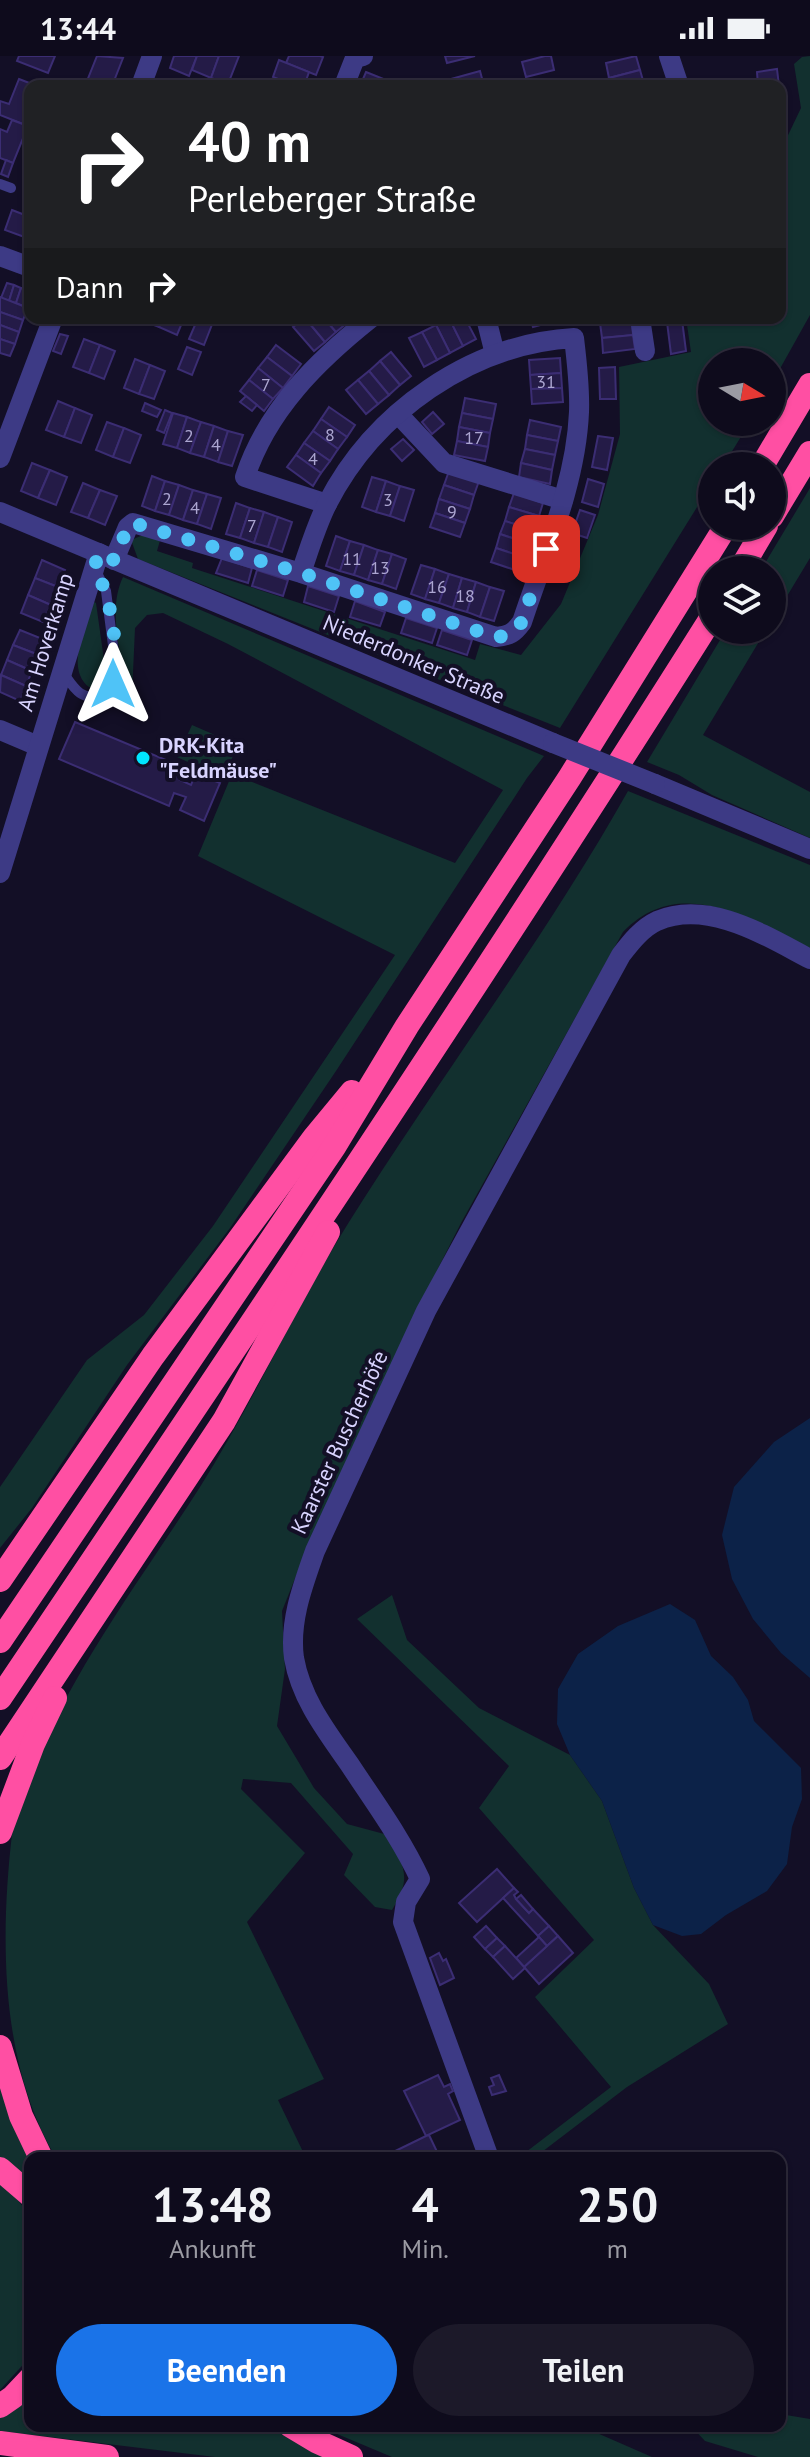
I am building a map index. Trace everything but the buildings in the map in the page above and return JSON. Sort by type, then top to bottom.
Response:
[{"type":"highway","points":[[770,452],[810,385]]},
{"type":"highway","points":[[786,493],[810,453]]},
{"type":"highway","points":[[0,1641],[334,1147],[407,1026],[570,777],[717,540]]},
{"type":"highway","points":[[0,1698],[368,1151],[593,807],[698,639]]},
{"type":"highway","points":[[0,1580],[153,1356],[296,1162],[407,1026]]},
{"type":"highway","points":[[0,1758],[224,1421],[311,1266],[368,1151]]},
{"type":"highway","points":[[0,1570],[31,1531]]},
{"type":"highway","points":[[0,1832],[33,1744],[101,1607]]},
{"type":"highway","points":[[0,2047],[21,2116],[38,2152]]},
{"type":"highway","points":[[0,2169],[24,2190]]},
{"type":"highway","points":[[0,2406],[24,2384]]},
{"type":"highway","points":[[301,2432],[351,2457]]},
{"type":"highway","points":[[0,2443],[107,2457]]},
{"type":"street","points":[[143,80],[152,56]]},
{"type":"street","points":[[346,80],[355,58],[363,56]]},
{"type":"street","points":[[669,56],[677,80]]},
{"type":"street","points":[[0,256],[24,265]]},
{"type":"street","points":[[0,458],[51,324]]},
{"type":"street","points":[[327,504],[245,477],[264,433],[291,394],[316,365],[364,324]]},
{"type":"street","points":[[488,324],[495,354]]},
{"type":"street","points":[[641,324],[645,351]]},
{"type":"street","points":[[574,338],[579,384],[575,448],[563,500],[522,622],[507,636],[496,637],[301,573],[327,504],[357,458],[398,414],[431,388],[495,354],[546,340],[574,338]]},
{"type":"street","points":[[398,414],[444,463],[563,500]]},
{"type":"street","name":"Niederdonker Straße","points":[[0,512],[102,560],[810,849]]},
{"type":"street","name":"Am Hoverkamp","points":[[0,873],[62,671],[102,560],[128,527],[133,523],[301,573]]},
{"type":"street","name":"Am Hoverkamp","points":[[0,730],[38,746]]},
{"type":"street","name":"Kaarster Buscherhöfe","points":[[487,2152],[403,1922],[406,1902],[420,1879],[403,1843],[314,1713],[302,1688],[294,1656],[294,1624],[300,1591],[315,1551],[426,1311],[621,955],[636,936],[657,921],[687,914],[717,918],[763,935],[810,959]]},
{"type":"lane","points":[[0,184],[11,188]]},
{"type":"lane","points":[[62,671],[77,692],[85,697],[101,696],[113,684],[115,661],[102,560]]},
{"type":"green space","points":[[810,56],[810,315],[786,358],[786,348],[698,348],[698,436],[741,436],[732,452],[698,452],[698,506],[560,728],[138,559],[131,540],[148,533],[161,537],[157,551],[193,563],[192,568],[475,660],[480,644],[521,655],[561,604],[598,515],[620,434],[619,367],[691,352],[687,324],[786,324],[786,139],[801,108],[794,64],[802,57]]},
{"type":"green space","points":[[810,488],[810,558],[786,598],[786,556],[769,556],[779,540],[786,540],[786,528]]},
{"type":"green space","points":[[123,577],[544,756],[230,1228],[127,1365],[32,1508],[0,1548],[0,1487],[87,1360],[144,1315],[213,1226],[395,955],[198,856],[232,774],[455,863],[503,790],[228,644],[163,613],[147,615],[135,628],[132,695],[121,691],[124,681],[116,602]]},
{"type":"green space","points":[[94,602],[104,660],[109,660],[109,665],[103,683],[89,687],[82,679],[78,658]]},
{"type":"green space","points":[[718,644],[758,644],[703,735],[810,792],[810,838],[712,795],[679,775],[647,762]]},
{"type":"green space","points":[[192,725],[238,745],[223,778],[177,757]]},
{"type":"green space","points":[[628,791],[810,865],[810,950],[740,915],[716,907],[692,904],[668,906],[645,915],[623,932],[461,1223],[419,1306],[298,1571],[282,1611],[285,1669],[277,1726],[314,1788],[347,1824],[388,1835],[404,1873],[402,1889],[392,1910],[375,1907],[344,1875],[353,1854],[291,1783],[243,1779],[241,1789],[305,1853],[247,1922],[324,2079],[278,2100],[303,2152],[53,2152],[24,2082],[14,2042],[6,1958],[12,1834],[26,1787],[45,1741],[92,1653],[220,1454],[349,1222],[596,846]]},
{"type":"green space","points":[[392,1595],[407,1640],[479,1708],[570,1755],[602,1801],[634,1888],[653,1925],[709,1984],[728,2024],[627,2087],[542,2152],[526,2152],[611,2087],[535,1997],[594,1940],[479,1808],[509,1766],[357,1619]]},
{"type":"green space","points":[[0,2078],[28,2152],[24,2152],[24,2178],[0,2158]]},
{"type":"green space","points":[[0,2183],[24,2208],[24,2364],[0,2390]]},
{"type":"green space","points":[[24,2399],[24,2432],[285,2432],[329,2457],[215,2457],[0,2431],[0,2417]]},
{"type":"green space","points":[[786,2415],[810,2419],[810,2457],[758,2457],[705,2441],[697,2432],[786,2432]]},
{"type":"green space","points":[[332,2432],[595,2432],[652,2457],[392,2457]]},
{"type":"water","points":[[810,1418],[810,1678],[781,1653],[753,1619],[732,1579],[722,1535],[734,1487],[774,1442]]},
{"type":"water","points":[[670,1604],[695,1620],[711,1656],[733,1677],[748,1700],[754,1721],[801,1768],[802,1799],[792,1827],[787,1864],[767,1891],[701,1934],[682,1936],[653,1925],[634,1888],[602,1801],[570,1755],[557,1724],[558,1689],[578,1654],[618,1626]]},
{"type":"place","name":"DRK-Kita \"Feldmäuse\"","points":[[143,758]]},
{"type":"route","points":[[113,684],[115,661],[106,591],[94,568],[99,553],[114,560],[128,527],[133,523],[301,573],[496,637],[507,636],[522,622],[546,549]]}]
